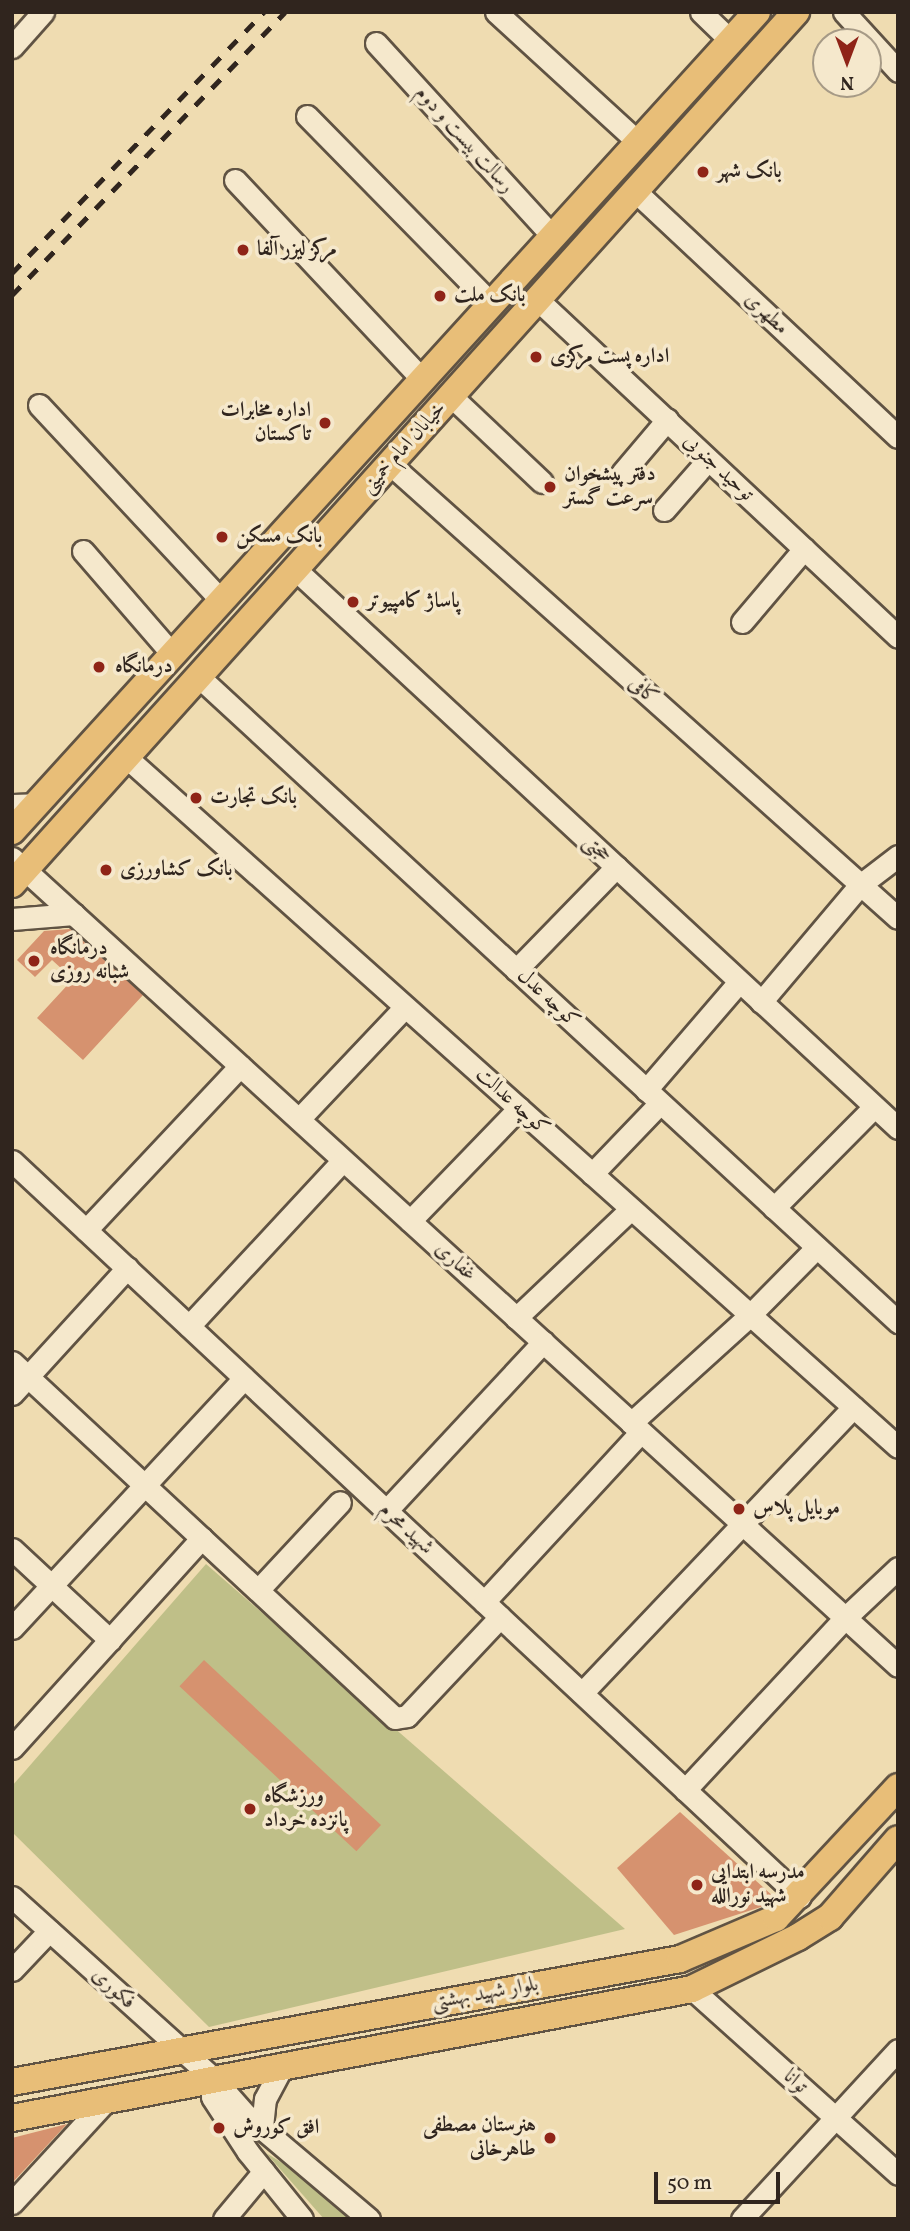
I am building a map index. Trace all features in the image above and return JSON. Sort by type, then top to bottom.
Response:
[{"type":"main road","name":"خیابان امام خمینی","points":[[12,831],[25,804],[173,655],[757,12]]},
{"type":"main road","name":"خیابان امام خمینی","points":[[16,870],[126,757],[296,570],[796,12]]},
{"type":"main road","name":"بلوار شهید بهشتی","points":[[12,2082],[680,1959],[776,1918],[800,1897],[898,1787]]},
{"type":"main road","name":"بلوار شهید بهشتی","points":[[12,2118],[692,1989],[798,1937],[830,1917],[898,1839]]},
{"type":"street","points":[[12,47],[43,12]]},
{"type":"street","points":[[496,12],[639,143]]},
{"type":"street","points":[[701,12],[731,41]]},
{"type":"street","points":[[844,12],[898,71]]},
{"type":"street","name":"رسالت بیست و دوم","points":[[376,43],[553,237]]},
{"type":"street","points":[[307,116],[492,304]]},
{"type":"street","points":[[235,180],[423,380]]},
{"type":"street","name":"مطهری","points":[[635,191],[898,437]]},
{"type":"street","name":"توحید جنوبی","points":[[538,300],[898,637]]},
{"type":"street","points":[[451,396],[542,482]]},
{"type":"street","points":[[39,405],[222,601]]},
{"type":"street","points":[[622,473],[667,420]]},
{"type":"street","points":[[664,510],[708,460]]},
{"type":"street","name":"کافی","points":[[390,464],[898,918]]},
{"type":"street","points":[[742,622],[804,550]]},
{"type":"street","points":[[83,551],[173,655]]},
{"type":"street","name":"حجتی","points":[[296,570],[898,1128]]},
{"type":"street","name":"کوچه عدل","points":[[198,676],[897,1319]]},
{"type":"street","name":"کوچه عدالت","points":[[126,757],[898,1447]]},
{"type":"street","points":[[761,1002],[860,885],[898,856]]},
{"type":"street","points":[[516,970],[616,867]]},
{"type":"street","name":"غفاری","points":[[16,870],[74,914],[898,1666]]},
{"type":"street","points":[[12,919],[74,914]]},
{"type":"street","points":[[592,1174],[739,982]]},
{"type":"street","points":[[299,1119],[405,1007]]},
{"type":"street","points":[[86,1230],[240,1066]]},
{"type":"street","points":[[775,1208],[874,1107]]},
{"type":"street","points":[[410,1221],[519,1108]]},
{"type":"street","points":[[189,1326],[343,1160]]},
{"type":"street","name":"شهید محرم","points":[[12,1161],[800,1897]]},
{"type":"street","points":[[516,1318],[632,1209]]},
{"type":"street","points":[[484,1602],[636,1427],[817,1247]]},
{"type":"street","points":[[12,1394],[127,1268]]},
{"type":"street","points":[[386,1511],[542,1342]]},
{"type":"street","points":[[12,1362],[141,1484],[401,1720],[500,1617]]},
{"type":"street","points":[[12,1628],[141,1484],[244,1378]]},
{"type":"street","points":[[582,1693],[853,1407]]},
{"type":"street","points":[[258,1590],[340,1502]]},
{"type":"street","points":[[14,1742],[202,1538]]},
{"type":"street","points":[[12,1549],[110,1640]]},
{"type":"street","points":[[685,1790],[845,1618],[898,1568]]},
{"type":"street","name":"فکوری","points":[[12,1897],[214,2079],[262,2127],[369,2219]]},
{"type":"street","points":[[12,1970],[49,1931]]},
{"type":"street","name":"توانا","points":[[692,1989],[898,2174]]},
{"type":"street","points":[[742,2219],[898,2050]]},
{"type":"street","points":[[262,2127],[265,2099],[282,2067]]},
{"type":"street","points":[[214,2079],[212,2098],[302,2219]]},
{"type":"street","points":[[12,2203],[105,2102]]},
{"type":"street","points":[[223,2219],[264,2171]]},
{"type":"green space","name":"ورزشگاه پانزده خرداد","points":[[206,1564],[625,1929],[209,2027],[12,1832],[12,1786]]},
{"type":"green space","points":[[266,2153],[302,2175],[352,2219],[324,2219]]},
{"type":"building","points":[[70,929],[143,995],[83,1060],[37,1018],[73,979],[52,960],[35,977],[17,960],[44,931]]},
{"type":"building","points":[[204,1660],[381,1825],[356,1851],[179,1686]]},
{"type":"building","name":"مدرسه ابتدایی شهید نورالله","points":[[680,1812],[774,1897],[767,1905],[674,1935],[617,1868]]},
{"type":"building","points":[[67,2124],[12,2183],[12,2138]]},
{"type":"railway","points":[[12,273],[264,12]]},
{"type":"railway","points":[[12,295],[285,12]]},
{"type":"place","name":"بانک شهر","points":[[703,172]]},
{"type":"place","name":"مرکز لیزر آلفا","points":[[243,250]]},
{"type":"place","name":"بانک ملت","points":[[440,296]]},
{"type":"place","name":"اداره پست مرکزی","points":[[536,357]]},
{"type":"place","name":"اداره مخابرات تاکستان","points":[[325,423]]},
{"type":"place","name":"دفتر پیشخوان سرعت گستر","points":[[550,487]]},
{"type":"place","name":"بانک مسکن","points":[[222,537]]},
{"type":"place","name":"پاساژ کامپیوتر","points":[[353,602]]},
{"type":"place","name":"درمانگاه","points":[[99,667]]},
{"type":"place","name":"بانک تجارت","points":[[196,798]]},
{"type":"place","name":"بانک کشاورزی","points":[[106,870]]},
{"type":"place","name":"درمانگاه شبانه روزی","points":[[34,961]]},
{"type":"place","name":"موبایل پلاس","points":[[739,1509]]},
{"type":"place","name":"ورزشگاه پانزده خرداد","points":[[250,1809]]},
{"type":"place","name":"مدرسه ابتدایی شهید نورالله","points":[[697,1885]]},
{"type":"place","name":"افق کوروش","points":[[219,2128]]},
{"type":"place","name":"هنرستان مصطفی طاهرخانی","points":[[550,2138]]}]
